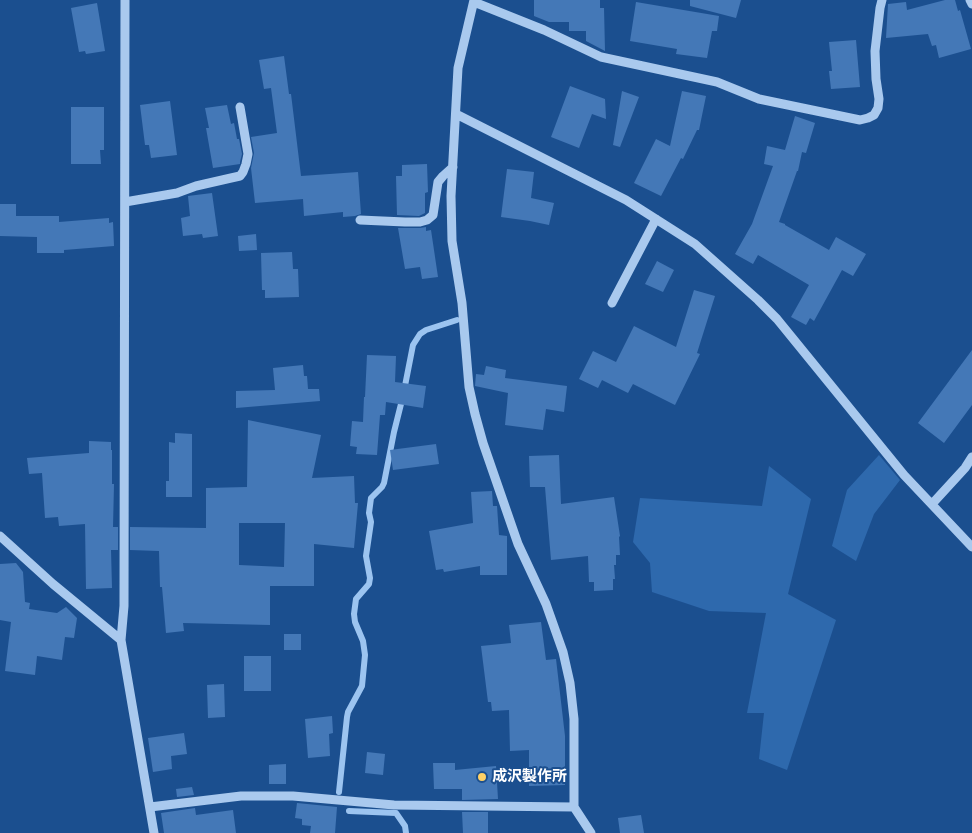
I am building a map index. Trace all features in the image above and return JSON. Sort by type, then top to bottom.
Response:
[{"type":"street","points":[[125,0],[124,606],[122,640],[154,833]]},
{"type":"street","points":[[591,833],[574,807],[574,719],[570,683],[563,652],[546,604],[518,544],[483,443],[469,387],[462,303],[452,241],[451,196],[458,68],[474,1],[544,30],[601,57],[718,82],[759,98],[860,120],[874,115],[878,108],[875,51],[882,0]]},
{"type":"street","points":[[970,0],[972,4]]},
{"type":"street","points":[[125,202],[177,193],[196,186],[240,176],[246,164],[248,154],[240,107]]},
{"type":"street","points":[[456,114],[626,200],[695,244],[777,319],[904,475],[972,547]]},
{"type":"street","points":[[360,220],[420,222],[427,220],[433,215],[438,182],[453,167]]},
{"type":"street","points":[[612,303],[656,219]]},
{"type":"street","points":[[932,504],[965,468],[972,457]]},
{"type":"street","points":[[0,536],[53,584],[122,640]]},
{"type":"street","points":[[150,807],[241,796],[293,796],[394,805],[454,804],[574,807]]},
{"type":"shaded area","points":[[879,455],[900,480],[874,514],[856,561],[832,546],[847,490]]},
{"type":"shaded area","points":[[769,466],[811,499],[788,594],[836,620],[787,770],[759,759],[764,713],[747,713],[766,613],[709,611],[652,592],[650,563],[633,542],[640,498],[762,506]]},
{"type":"building","points":[[534,0],[600,0],[600,8],[604,8],[605,51],[586,41],[586,31],[569,31],[569,22],[549,22],[534,16]]},
{"type":"building","points":[[690,0],[741,0],[736,18],[690,6]]},
{"type":"building","points":[[945,0],[955,0],[958,11],[960,10],[971,49],[939,58],[936,45],[932,46],[928,34],[886,38],[888,4],[906,2],[907,10]]},
{"type":"building","points":[[636,2],[719,16],[717,31],[712,31],[707,58],[676,54],[677,49],[630,41]]},
{"type":"building","points":[[97,3],[105,51],[86,54],[85,51],[79,52],[71,8]]},
{"type":"building","points":[[856,40],[860,87],[831,89],[829,71],[832,71],[829,42]]},
{"type":"building","points":[[284,56],[289,94],[291,94],[301,176],[358,172],[361,214],[343,217],[343,212],[304,216],[303,199],[255,203],[251,168],[254,153],[251,137],[277,133],[271,88],[264,89],[259,60]]},
{"type":"building","points":[[570,86],[605,99],[606,119],[592,114],[579,148],[551,137]]},
{"type":"building","points":[[622,91],[639,97],[620,147],[613,145]]},
{"type":"building","points":[[682,91],[706,96],[699,130],[697,130],[683,159],[681,158],[661,196],[634,183],[656,139],[670,146]]},
{"type":"building","points":[[170,101],[177,155],[151,158],[149,145],[145,145],[140,105]]},
{"type":"building","points":[[227,105],[231,124],[234,123],[237,139],[239,139],[242,154],[240,164],[213,168],[206,128],[209,128],[205,108]]},
{"type":"building","points":[[71,107],[104,107],[104,150],[100,150],[101,164],[71,164]]},
{"type":"building","points":[[795,116],[815,123],[806,153],[802,152],[798,171],[779,222],[829,250],[836,237],[866,254],[853,276],[842,270],[814,321],[810,318],[806,325],[791,317],[809,285],[758,255],[753,264],[735,254],[752,224],[773,166],[764,164],[767,146],[785,150]]},
{"type":"building","points":[[427,164],[428,192],[425,193],[425,213],[419,216],[397,215],[396,176],[402,176],[402,165]]},
{"type":"building","points":[[507,169],[534,172],[531,198],[554,203],[549,225],[501,217]]},
{"type":"building","points":[[212,193],[218,236],[203,238],[202,234],[183,236],[181,218],[190,216],[188,196]]},
{"type":"building","points":[[0,204],[16,204],[16,216],[59,216],[59,222],[109,218],[109,223],[113,222],[114,246],[64,250],[64,253],[37,253],[37,237],[0,236]]},
{"type":"building","points":[[426,227],[426,231],[431,230],[438,277],[422,279],[420,267],[405,269],[398,228]]},
{"type":"building","points":[[256,234],[257,250],[239,251],[238,236]]},
{"type":"building","points":[[292,252],[293,269],[298,269],[299,297],[265,298],[265,290],[262,290],[261,253]]},
{"type":"building","points":[[657,261],[674,270],[663,292],[645,284]]},
{"type":"building","points":[[694,290],[715,296],[697,353],[700,354],[675,405],[633,384],[628,393],[602,380],[598,388],[579,379],[593,351],[616,362],[634,326],[676,347]]},
{"type":"building","points":[[972,350],[972,405],[944,443],[918,423]]},
{"type":"building","points":[[367,355],[396,356],[395,382],[426,386],[423,408],[386,402],[385,415],[380,415],[377,455],[356,454],[357,447],[350,446],[352,421],[363,422]]},
{"type":"building","points":[[303,365],[304,376],[307,376],[308,389],[319,389],[320,401],[236,408],[236,391],[275,390],[273,368]]},
{"type":"building","points":[[486,366],[506,370],[505,378],[567,386],[564,412],[546,409],[543,430],[505,425],[508,393],[475,386],[476,374],[484,375]]},
{"type":"building","points":[[248,420],[321,435],[312,478],[354,476],[355,503],[358,503],[354,548],[314,544],[314,586],[270,586],[270,625],[183,623],[184,631],[166,633],[162,587],[160,587],[159,551],[130,550],[130,527],[206,528],[206,488],[247,487]],"holes":[[[239,523],[285,523],[284,567],[239,565]]]},
{"type":"building","points":[[175,433],[192,434],[192,497],[166,497],[166,481],[169,481],[169,442],[175,443]]},
{"type":"building","points":[[89,441],[111,442],[112,484],[114,484],[113,527],[118,527],[118,550],[111,550],[112,588],[86,589],[85,524],[59,526],[58,517],[45,518],[42,473],[29,474],[27,458],[89,453]]},
{"type":"building","points":[[436,444],[439,464],[393,470],[390,450]]},
{"type":"building","points":[[559,455],[561,504],[614,497],[620,536],[620,555],[616,555],[616,565],[614,565],[615,579],[613,579],[613,590],[594,591],[594,582],[589,582],[588,556],[551,560],[545,487],[530,487],[529,456]]},
{"type":"building","points":[[492,491],[493,506],[497,506],[499,535],[507,536],[507,575],[480,575],[480,566],[444,572],[443,569],[436,570],[429,531],[473,523],[471,492]]},
{"type":"building","points":[[16,563],[23,572],[25,602],[30,603],[29,609],[57,613],[66,607],[77,618],[74,638],[65,637],[62,660],[37,656],[35,675],[5,671],[11,622],[0,620],[0,564]]},
{"type":"building","points":[[541,622],[546,660],[556,659],[565,736],[565,785],[529,786],[529,750],[510,751],[509,710],[492,711],[491,702],[488,702],[481,646],[511,643],[509,625]]},
{"type":"building","points":[[284,634],[301,634],[301,650],[284,650]]},
{"type":"building","points":[[244,656],[271,656],[271,691],[244,691]]},
{"type":"building","points":[[224,684],[225,717],[208,718],[207,685]]},
{"type":"building","points":[[332,716],[333,733],[329,734],[330,756],[308,758],[305,719]]},
{"type":"building","points":[[184,733],[187,754],[171,756],[172,769],[153,772],[148,738]]},
{"type":"building","points":[[367,752],[385,754],[383,775],[365,773]]},
{"type":"building","points":[[433,763],[455,763],[455,770],[496,766],[498,799],[462,800],[462,789],[434,789]]},
{"type":"building","points":[[286,764],[286,784],[269,784],[269,765]]},
{"type":"building","points":[[192,787],[194,795],[177,797],[176,789]]},
{"type":"building","points":[[297,803],[337,807],[335,833],[310,833],[311,826],[302,825],[302,819],[295,818]]},
{"type":"building","points":[[195,808],[196,815],[233,810],[236,833],[164,833],[161,813]]},
{"type":"building","points":[[462,812],[488,812],[488,833],[463,833]]},
{"type":"building","points":[[641,815],[644,833],[620,833],[618,818]]},
{"type":"waterway","points":[[339,792],[348,712],[362,686],[365,655],[363,641],[355,622],[354,614],[356,599],[369,584],[370,578],[366,556],[371,522],[369,513],[371,498],[384,483],[413,345],[420,334],[426,330],[457,320]]},
{"type":"waterway","points":[[349,811],[396,813],[405,826],[406,833]]},
{"type":"place","name":"成沢製作所","points":[[482,777]]}]
